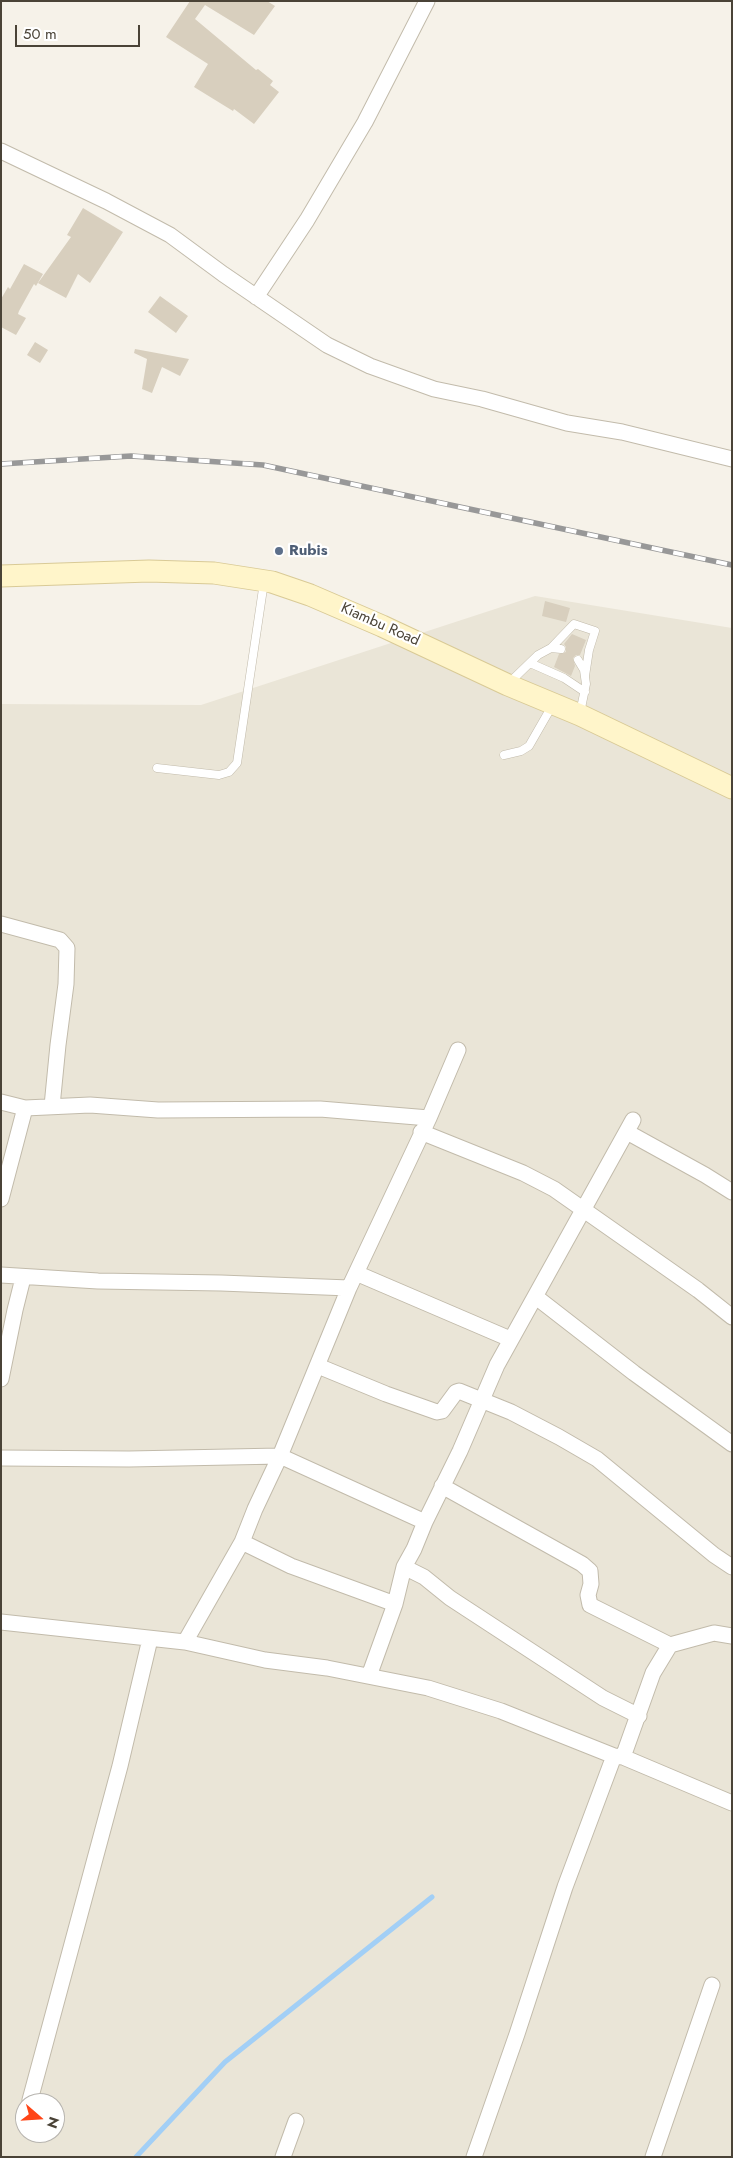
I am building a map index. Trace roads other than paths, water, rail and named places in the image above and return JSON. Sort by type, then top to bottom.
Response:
[{"type":"main road","name":"Kiambu Road","points":[[1,576],[148,571],[214,573],[265,580],[310,595],[345,610],[508,685],[580,715],[732,788]]},
{"type":"street","points":[[256,297],[306,220],[365,122],[428,1]]},
{"type":"street","points":[[1,151],[106,201],[170,235],[326,345],[370,366],[434,389],[482,399],[568,423],[622,432],[732,459]]},
{"type":"street","points":[[1,924],[60,940],[67,948],[66,984],[52,1106]]},
{"type":"street","points":[[185,1642],[242,1542],[255,1508],[280,1456],[318,1366],[349,1288],[429,1118],[458,1050]]},
{"type":"street","points":[[1,1102],[25,1108],[90,1105],[167,1110],[320,1109],[429,1118]]},
{"type":"street","points":[[1,1199],[25,1108]]},
{"type":"street","points":[[369,1676],[395,1604],[404,1567],[510,1339],[536,1297],[630,1126],[732,1192]]},
{"type":"street","points":[[421,1132],[523,1173],[554,1189],[698,1290],[732,1318]]},
{"type":"street","points":[[356,1274],[510,1339]]},
{"type":"street","points":[[1,1275],[23,1278],[349,1288]]},
{"type":"street","points":[[1,1379],[14,1310],[23,1278]]},
{"type":"street","points":[[536,1297],[620,1363],[732,1444]]},
{"type":"street","points":[[318,1366],[386,1394],[437,1412],[442,1411],[456,1392],[459,1391],[511,1412],[597,1459],[714,1555],[732,1567]]},
{"type":"street","points":[[1,1458],[129,1459],[280,1456],[425,1522]]},
{"type":"street","points":[[442,1486],[582,1564],[590,1571],[588,1595],[590,1605],[670,1645],[714,1633],[732,1636]]},
{"type":"street","points":[[242,1542],[291,1566],[395,1604]]},
{"type":"street","points":[[404,1567],[424,1577],[450,1598],[603,1698],[640,1716]]},
{"type":"street","points":[[1,1622],[185,1642],[265,1660],[369,1676],[428,1688],[501,1711],[732,1803]]},
{"type":"street","points":[[32,2093],[120,1766],[150,1639]]},
{"type":"street","points":[[474,2157],[518,2034],[565,1887],[618,1757],[640,1716],[653,1673],[670,1645]]},
{"type":"street","points":[[653,2157],[712,1986]]},
{"type":"street","points":[[283,2157],[296,2122]]},
{"type":"lane","points":[[157,768],[219,775],[229,772],[237,763],[265,580]]},
{"type":"lane","points":[[508,685],[538,655],[550,648],[574,624],[595,631],[589,650],[585,676]]},
{"type":"lane","points":[[550,648],[562,649]]},
{"type":"lane","points":[[578,660],[584,670],[586,692],[580,715]]},
{"type":"lane","points":[[530,663],[564,678],[586,692]]},
{"type":"lane","points":[[504,755],[522,751],[529,746],[553,704]]},
{"type":"waterway","points":[[136,2157],[225,2062],[432,1897]]},
{"type":"railway","points":[[1,464],[131,456],[263,465],[732,565]]},
{"type":"place","name":"Rubis","points":[[279,551]]}]
